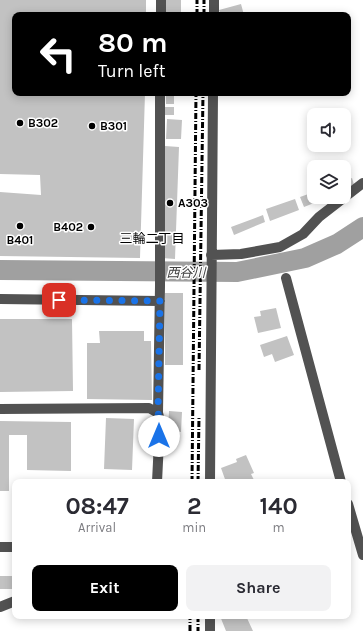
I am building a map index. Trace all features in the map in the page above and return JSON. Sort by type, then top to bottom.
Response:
[{"type":"street","points":[[161,0],[161,12]]},
{"type":"street","points":[[214,0],[214,12]]},
{"type":"street","points":[[157,479],[160,421],[158,413],[160,301],[160,96]]},
{"type":"street","points":[[210,479],[213,96]]},
{"type":"street","points":[[211,256],[241,254],[280,248],[304,234],[319,218],[363,183]]},
{"type":"street","points":[[286,278],[340,479]]},
{"type":"street","points":[[0,299],[160,301]]},
{"type":"street","points":[[0,409],[149,408],[158,413]]},
{"type":"street","points":[[351,514],[363,555]]},
{"type":"street","points":[[0,547],[12,547]]},
{"type":"street","points":[[0,607],[12,602]]},
{"type":"street","points":[[210,619],[210,631]]},
{"type":"water","points":[[363,224],[363,235],[340,251],[335,240]]},
{"type":"building","points":[[0,0],[146,0],[146,12],[12,12],[12,96],[145,96],[140,258],[0,256],[0,192],[41,195],[40,175],[0,174]]},
{"type":"building","points":[[165,0],[181,0],[181,12],[165,12]]},
{"type":"building","points":[[241,4],[243,12],[220,12],[219,10]]},
{"type":"building","points":[[166,96],[174,96],[174,104],[166,104]]},
{"type":"building","points":[[165,107],[174,107],[174,115],[165,115]]},
{"type":"building","points":[[167,119],[182,120],[181,139],[166,139]]},
{"type":"building","name":"A303","points":[[165,146],[179,147],[175,259],[162,258]]},
{"type":"building","points":[[351,178],[355,188],[351,189]]},
{"type":"building","points":[[307,194],[307,204],[312,204],[304,207],[300,197]]},
{"type":"building","points":[[295,199],[299,210],[270,221],[266,209]]},
{"type":"building","points":[[263,215],[265,222],[234,235],[231,227]]},
{"type":"building","points":[[165,293],[183,293],[183,365],[165,365]]},
{"type":"building","points":[[276,308],[281,328],[258,333],[254,317],[261,316],[260,311]]},
{"type":"building","points":[[0,319],[72,319],[73,391],[0,392]]},
{"type":"building","points":[[99,331],[144,331],[144,341],[151,341],[152,400],[87,399],[87,343],[100,343]]},
{"type":"building","points":[[287,336],[294,355],[275,362],[272,354],[264,357],[260,345]]},
{"type":"building","points":[[169,411],[182,412],[181,432],[168,431]]},
{"type":"building","points":[[106,418],[134,419],[132,470],[104,469]]},
{"type":"building","points":[[0,421],[71,422],[71,471],[27,470],[27,435],[9,435],[9,491],[0,491]]},
{"type":"building","points":[[246,455],[254,473],[251,474],[254,479],[225,479],[221,468],[237,462],[236,459]]},
{"type":"building","points":[[0,576],[12,576],[12,589],[0,589]]},
{"type":"building","points":[[221,619],[247,619],[253,631],[226,631]]},
{"type":"waterway","name":"西谷川","points":[[0,270],[237,272],[305,258],[337,244],[363,227]]},
{"type":"railway","points":[[197,0],[197,12]]},
{"type":"railway","points":[[204,0],[204,12]]},
{"type":"railway","points":[[192,479],[196,96]]},
{"type":"railway","points":[[199,370],[203,96]]},
{"type":"railway","points":[[198,479],[199,416]]},
{"type":"railway","points":[[190,619],[190,631]]},
{"type":"railway","points":[[198,619],[198,631]]},
{"type":"place","name":"B302","points":[[20,123]]},
{"type":"place","name":"B301","points":[[92,126]]},
{"type":"place","name":"A303","points":[[170,203]]},
{"type":"place","name":"B401","points":[[20,226]]},
{"type":"place","name":"B402","points":[[91,227]]},
{"type":"district","name":"三輪二丁目","points":[[152,238]]},
{"type":"route","points":[[59,300],[160,301],[159,436]]}]
